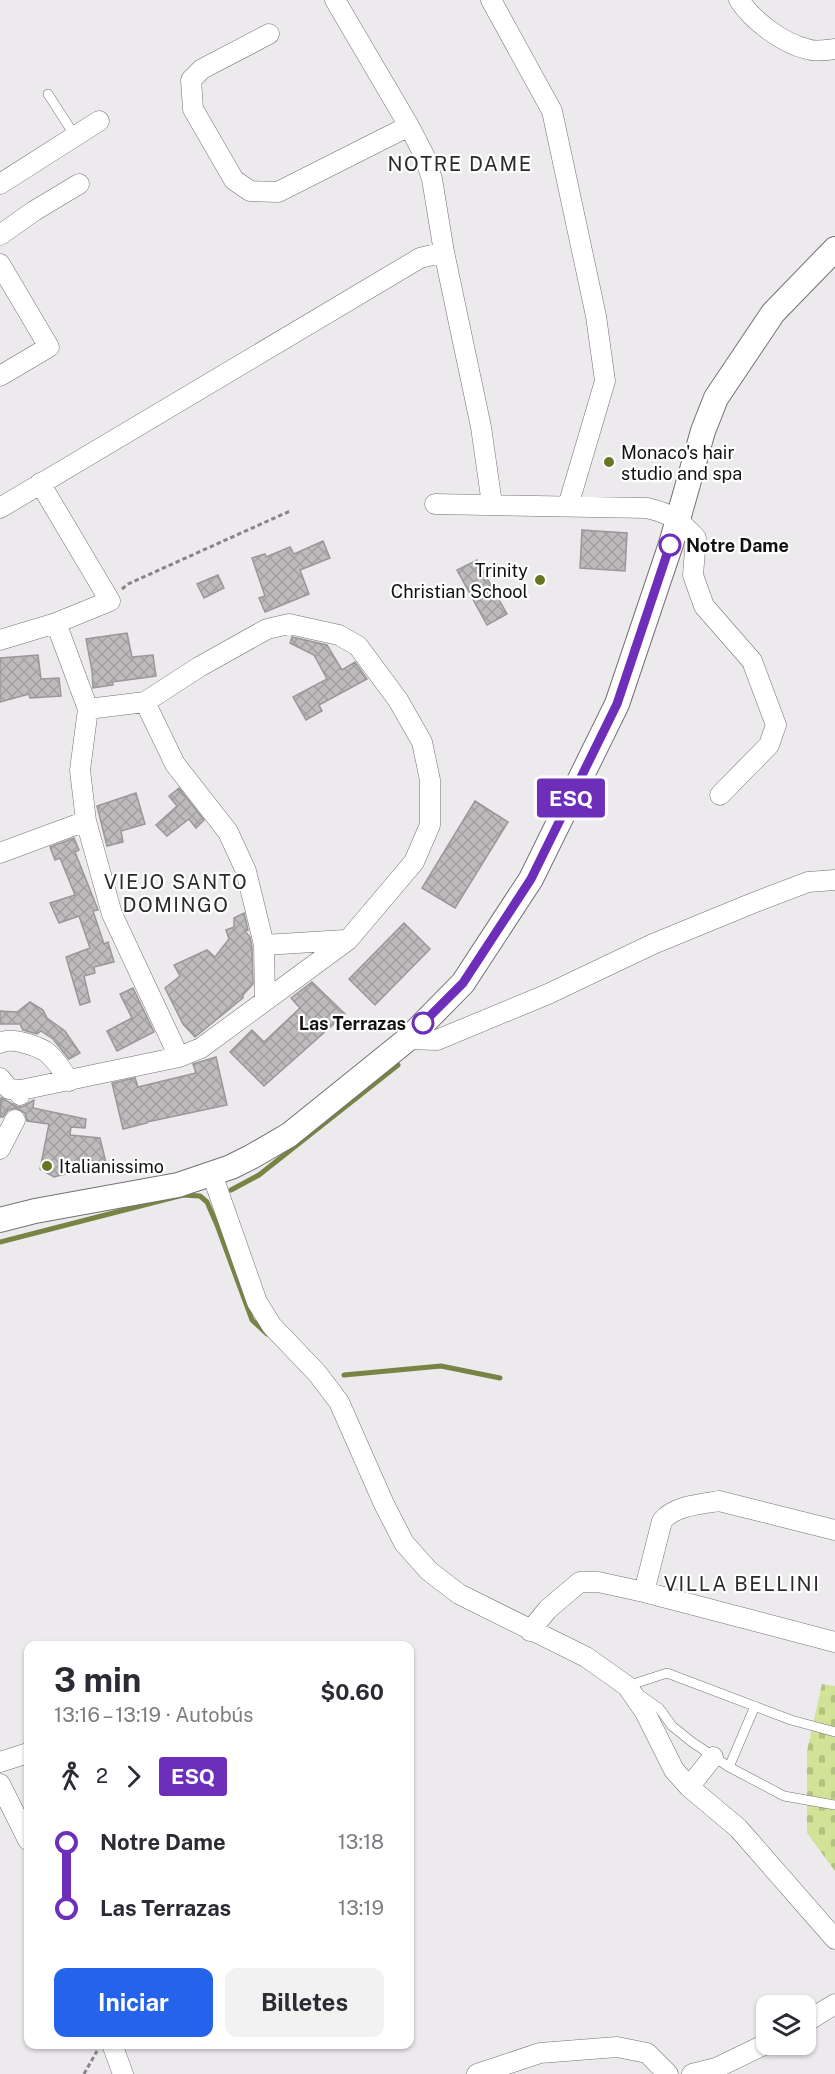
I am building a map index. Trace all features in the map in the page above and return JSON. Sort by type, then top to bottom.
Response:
[{"type":"street","points":[[335,0],[409,126],[424,155],[432,179],[444,252],[481,428],[492,504]]},
{"type":"street","points":[[491,0],[552,111],[596,316],[605,381],[568,506]]},
{"type":"street","points":[[739,0],[745,10],[773,34],[807,50],[835,50]]},
{"type":"street","points":[[269,34],[202,69],[191,80],[193,109],[234,180],[250,191],[278,192],[409,126]]},
{"type":"street","points":[[0,184],[99,121]]},
{"type":"street","points":[[0,235],[34,211],[80,184]]},
{"type":"street","points":[[0,1220],[35,1211],[178,1185],[212,1174],[251,1157],[289,1135],[408,1039],[463,983],[531,879],[617,704],[671,544],[703,431],[716,398],[773,313],[835,249]]},
{"type":"street","points":[[0,508],[420,258],[444,252]]},
{"type":"street","points":[[0,264],[49,347],[0,376]]},
{"type":"street","points":[[0,640],[56,623],[110,601],[40,483]]},
{"type":"street","points":[[435,504],[647,508],[666,512],[677,518],[696,538],[693,575],[704,606],[752,661],[776,725],[770,746],[720,795]]},
{"type":"street","points":[[56,623],[88,709],[81,770],[86,821],[112,914],[179,1057]]},
{"type":"street","points":[[0,1078],[9,1089],[21,1092],[179,1057],[201,1048],[348,940],[414,862],[430,825],[430,780],[422,742],[398,700],[358,646],[339,635],[289,624],[267,629],[199,667],[145,702],[88,709]]},
{"type":"street","points":[[145,702],[175,764],[228,832],[246,871],[264,945],[265,1000]]},
{"type":"street","points":[[0,853],[86,821]]},
{"type":"street","points":[[408,1039],[437,1040],[548,994],[652,944],[753,903],[808,882],[835,880]]},
{"type":"street","points":[[264,945],[348,940]]},
{"type":"street","points":[[0,1043],[3,1041],[22,1042],[46,1052],[61,1068],[69,1081]]},
{"type":"street","points":[[0,1149],[15,1120]]},
{"type":"street","points":[[212,1174],[257,1302],[272,1326],[317,1373],[339,1402],[384,1504],[404,1543],[429,1571],[459,1594],[586,1657],[627,1686],[645,1712],[674,1770],[689,1787],[738,1828],[835,1939]]},
{"type":"street","points":[[644,1592],[662,1521],[668,1514],[719,1501],[835,1530]]},
{"type":"street","points":[[530,1631],[548,1609],[580,1582],[598,1582],[835,1642]]},
{"type":"street","points":[[0,1762],[24,1754]]},
{"type":"street","points":[[689,1787],[721,1762]]},
{"type":"street","points":[[0,1784],[24,1832]]},
{"type":"street","points":[[816,2016],[835,2004]]},
{"type":"street","points":[[477,2074],[540,2053],[617,2048],[647,2053],[668,2074]]},
{"type":"street","points":[[114,2049],[123,2074]]},
{"type":"street","points":[[692,2074],[716,2068],[756,2049]]},
{"type":"lane","points":[[48,94],[75,136]]},
{"type":"lane","points":[[627,1686],[667,1673],[790,1720],[835,1732]]},
{"type":"lane","points":[[627,1686],[659,1708],[672,1726],[721,1762],[784,1796],[835,1805]]},
{"type":"lane","points":[[721,1762],[755,1706]]},
{"type":"path","points":[[110,601],[128,584],[290,512]]},
{"type":"path","points":[[84,2074],[98,2049]]},
{"type":"green space","points":[[822,1684],[835,1686],[835,1871],[807,1833],[807,1751]]},
{"type":"building","points":[[582,530],[627,533],[625,571],[580,568]]},
{"type":"building","points":[[323,541],[330,558],[300,570],[309,594],[265,612],[259,598],[265,596],[252,558],[265,554],[266,557],[290,547],[294,554]]},
{"type":"building","points":[[477,560],[507,614],[487,625],[457,570]]},
{"type":"building","points":[[218,575],[224,588],[204,598],[197,584]]},
{"type":"building","points":[[127,633],[132,657],[153,655],[156,676],[112,682],[113,685],[93,688],[86,639]]},
{"type":"building","points":[[292,637],[327,645],[342,670],[355,662],[367,679],[319,705],[322,711],[306,720],[293,697],[327,679],[314,655],[290,643]]},
{"type":"building","points":[[38,655],[41,679],[59,678],[61,696],[30,698],[29,694],[0,702],[0,658]]},
{"type":"building","name":"VIEJO SANTO DOMINGO","points":[[179,788],[204,820],[196,828],[189,819],[167,836],[156,825],[177,806],[169,796]]},
{"type":"building","name":"VIEJO SANTO DOMINGO","points":[[136,793],[145,824],[121,831],[123,842],[107,846],[97,806]]},
{"type":"building","points":[[475,801],[508,822],[455,908],[422,888]]},
{"type":"building","points":[[74,838],[79,850],[75,852],[98,910],[93,911],[104,944],[108,942],[114,962],[94,967],[95,973],[84,976],[90,1002],[80,1005],[66,957],[90,948],[79,916],[59,923],[50,903],[75,895],[60,858],[55,860],[50,847]]},
{"type":"building","points":[[244,913],[248,930],[245,931],[250,937],[252,947],[253,984],[243,998],[195,1037],[183,1024],[165,988],[180,976],[174,965],[207,950],[215,957],[229,939],[226,930],[234,927],[234,918]]},
{"type":"building","points":[[404,923],[430,949],[375,1005],[349,979]]},
{"type":"building","points":[[312,982],[345,1014],[264,1086],[230,1052],[252,1030],[264,1042],[300,1008],[291,998]]},
{"type":"building","points":[[133,988],[154,1032],[117,1051],[107,1031],[132,1018],[120,994]]},
{"type":"building","points":[[30,1002],[43,1010],[47,1018],[65,1031],[80,1053],[69,1059],[53,1039],[41,1031],[37,1034],[23,1030],[20,1024],[0,1024],[0,1011],[17,1012]]},
{"type":"building","points":[[216,1057],[227,1105],[123,1129],[112,1083],[135,1078],[138,1087],[196,1073],[193,1064]]},
{"type":"building","points":[[1,1098],[18,1107],[34,1100],[33,1108],[86,1119],[85,1128],[71,1127],[70,1135],[100,1138],[106,1163],[54,1177],[40,1169],[49,1124],[27,1121],[25,1113],[15,1108],[8,1110],[3,1117],[0,1117]]},
{"type":"waterway","points":[[231,1190],[259,1175],[398,1065]]},
{"type":"waterway","points":[[0,1242],[183,1195],[200,1196],[207,1202],[217,1225],[252,1320],[267,1334]]},
{"type":"waterway","points":[[344,1375],[441,1366],[500,1378]]},
{"type":"bus line","name":"ESQ","points":[[423,1023],[463,983],[531,879],[617,704],[670,545]]},
{"type":"place","name":"Monaco's hair studio and spa","points":[[609,462]]},
{"type":"place","name":"Notre Dame","points":[[670,545]]},
{"type":"place","name":"Trinity Christian School","points":[[540,580]]},
{"type":"place","name":"Las Terrazas","points":[[423,1023]]},
{"type":"place","name":"Italianissimo","points":[[47,1166]]},
{"type":"district","name":"NOTRE DAME","points":[[460,164]]},
{"type":"district","name":"VIEJO SANTO DOMINGO","points":[[176,894]]},
{"type":"district","name":"VILLA BELLINI","points":[[742,1584]]}]
